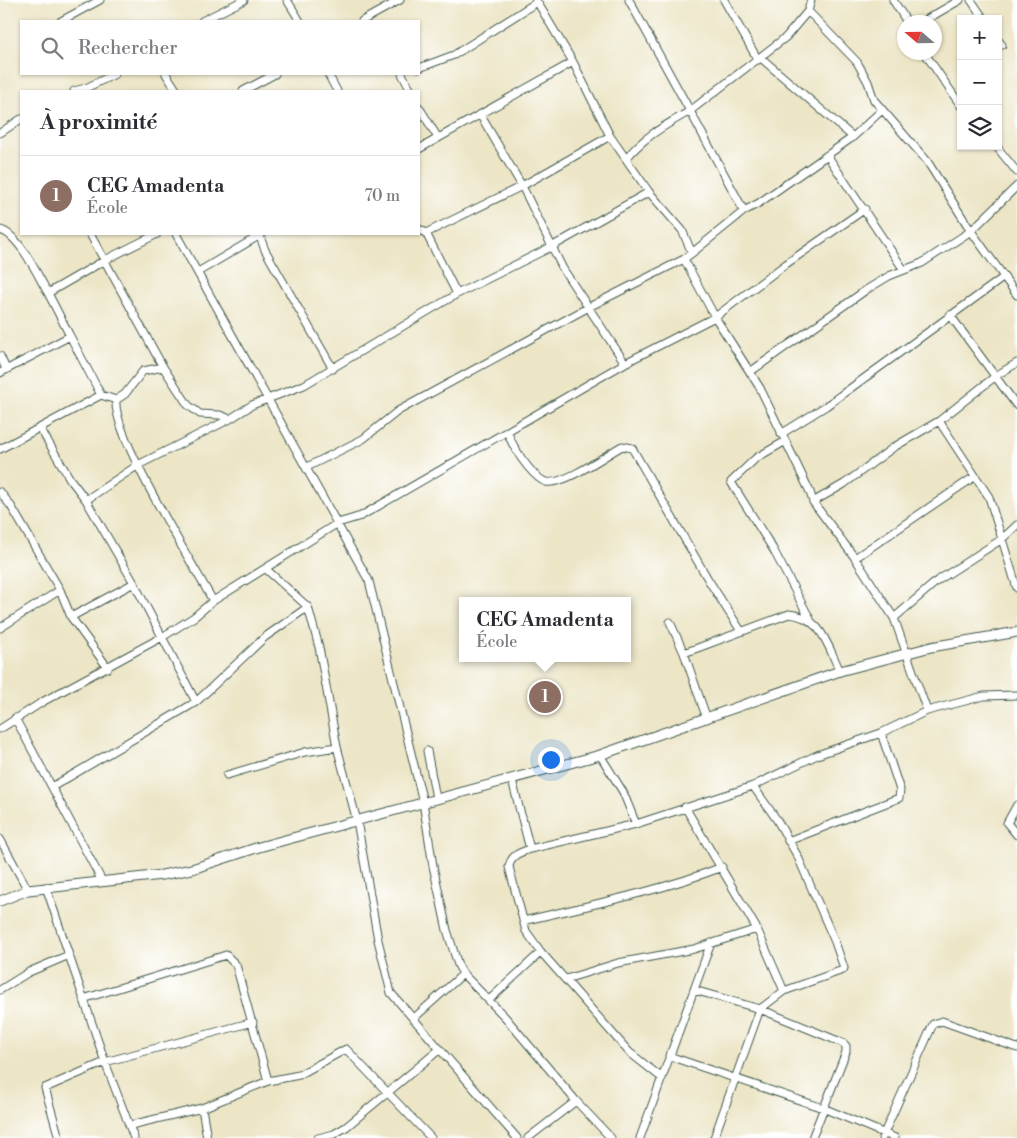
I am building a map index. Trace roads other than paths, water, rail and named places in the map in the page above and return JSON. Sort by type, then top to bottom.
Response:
[{"type":"street","points":[[63,20],[100,0]]},
{"type":"street","points":[[204,20],[244,0]]},
{"type":"street","points":[[287,0],[299,20]]},
{"type":"street","points":[[373,19],[400,0]]},
{"type":"street","points":[[629,0],[744,210]]},
{"type":"street","points":[[724,0],[759,59],[853,136]]},
{"type":"street","points":[[893,0],[903,15]]},
{"type":"street","points":[[934,15],[960,0]]},
{"type":"street","points":[[971,0],[981,15]]},
{"type":"street","points":[[420,68],[454,55],[537,1],[573,62],[610,136],[649,192],[682,230],[692,253]]},
{"type":"street","points":[[626,159],[640,142],[690,111],[786,37],[808,11],[809,1]]},
{"type":"street","points":[[808,11],[857,62],[868,82],[874,100],[927,161],[971,232],[1017,295]]},
{"type":"street","points":[[929,60],[947,89],[960,105]]},
{"type":"street","points":[[420,148],[481,116],[573,62]]},
{"type":"street","points":[[81,90],[95,88],[114,75]]},
{"type":"street","points":[[167,75],[176,90]]},
{"type":"street","points":[[245,90],[273,75]]},
{"type":"street","points":[[329,75],[336,90]]},
{"type":"street","points":[[405,75],[411,90]]},
{"type":"street","points":[[420,109],[438,138]]},
{"type":"street","points":[[307,467],[363,439],[398,411],[589,307],[684,259],[744,210],[759,204],[853,136],[882,110]]},
{"type":"street","points":[[481,116],[522,186],[563,269],[625,364]]},
{"type":"street","points":[[0,133],[20,120]]},
{"type":"street","points":[[426,233],[522,186],[610,136]]},
{"type":"street","points":[[999,150],[1017,172]]},
{"type":"street","points":[[827,155],[865,209],[904,270]]},
{"type":"street","points":[[750,372],[866,290],[904,270],[922,263],[971,232],[1017,186]]},
{"type":"street","points":[[86,500],[138,465],[230,419],[252,405],[293,390],[333,369],[457,294],[553,246],[649,192]]},
{"type":"street","points":[[0,729],[15,718],[164,636],[194,617],[213,601],[338,524],[361,516],[625,364],[715,317],[794,258],[865,209]]},
{"type":"street","points":[[0,230],[8,231],[16,241],[48,293],[102,395],[116,400]]},
{"type":"street","points":[[420,230],[426,233],[457,294]]},
{"type":"street","points":[[91,235],[163,367],[195,411],[200,414],[220,415],[230,419]]},
{"type":"street","points":[[48,293],[105,260],[155,235]]},
{"type":"street","points":[[177,235],[369,581],[423,802],[433,866],[453,955],[464,974],[611,1138]]},
{"type":"street","points":[[198,272],[258,235]]},
{"type":"street","points":[[260,235],[265,250],[333,369]]},
{"type":"street","points":[[684,259],[715,317],[750,372],[800,471],[813,502],[854,558],[894,618],[926,711]]},
{"type":"street","points":[[781,434],[826,406],[1004,277]]},
{"type":"street","points":[[950,315],[997,376],[1017,406]]},
{"type":"street","points":[[0,356],[3,371],[70,336]]},
{"type":"street","points":[[813,502],[844,484],[894,447],[938,421],[1017,363]]},
{"type":"street","points":[[116,400],[125,394],[143,371],[163,367]]},
{"type":"street","points":[[0,449],[102,395]]},
{"type":"street","points":[[116,400],[117,417],[138,465],[213,601]]},
{"type":"street","points":[[938,421],[989,497],[1017,588]]},
{"type":"street","points":[[40,428],[70,479],[86,500],[134,583],[164,636],[196,702]]},
{"type":"street","points":[[507,431],[512,446],[522,460],[535,476],[546,482],[556,482],[567,478],[622,446],[632,448],[709,582],[741,631]]},
{"type":"street","points":[[784,442],[756,458],[731,482],[773,549],[810,619],[823,636],[840,671]]},
{"type":"street","points":[[854,558],[974,477]]},
{"type":"street","points":[[0,492],[11,506],[60,590],[71,617],[108,668]]},
{"type":"street","points":[[894,618],[937,581],[1002,540],[1017,525]]},
{"type":"street","points":[[266,569],[308,607],[318,647],[337,747],[357,821],[386,978],[391,993],[517,1138]]},
{"type":"street","points":[[71,617],[134,583]]},
{"type":"street","points":[[0,628],[60,590]]},
{"type":"street","points":[[52,787],[196,702],[265,637],[308,607]]},
{"type":"street","points":[[684,653],[789,614],[810,619]]},
{"type":"street","points":[[670,622],[684,653],[707,719]]},
{"type":"street","points":[[0,901],[28,890],[162,875],[192,869],[436,798],[600,756],[840,671],[906,654],[1017,632]]},
{"type":"street","points":[[662,1078],[629,1052],[541,952],[526,931],[509,867],[511,859],[516,854],[530,849],[636,824],[753,786],[817,755],[881,733],[926,711],[984,696],[1017,695]]},
{"type":"street","points":[[15,718],[102,881]]},
{"type":"street","points":[[788,841],[899,798],[900,790],[881,733]]},
{"type":"street","points":[[227,775],[305,752],[337,747]]},
{"type":"street","points":[[427,751],[436,798]]},
{"type":"street","points":[[600,756],[623,792],[636,824]]},
{"type":"street","points":[[512,780],[530,849]]},
{"type":"street","points":[[714,1138],[760,1009],[784,991],[844,968],[835,942],[798,857],[777,820],[753,786]]},
{"type":"street","points":[[1017,805],[1007,823],[1017,835]]},
{"type":"street","points":[[685,807],[757,928],[784,991]]},
{"type":"street","points":[[0,840],[28,890]]},
{"type":"street","points":[[524,921],[636,895],[690,879],[722,867]]},
{"type":"street","points":[[46,888],[105,1062],[134,1138]]},
{"type":"street","points":[[566,979],[618,963],[694,948],[757,928]]},
{"type":"street","points":[[640,1138],[711,943]]},
{"type":"street","points":[[489,1000],[541,952]]},
{"type":"street","points":[[0,990],[29,972],[69,955]]},
{"type":"street","points":[[83,998],[226,955],[236,964],[268,1081]]},
{"type":"street","points":[[412,1019],[464,974]]},
{"type":"street","points":[[694,990],[760,1009],[843,1043],[846,1046],[846,1052],[812,1138]]},
{"type":"street","points":[[883,1136],[913,1074],[934,1024],[942,1021],[1017,1048]]},
{"type":"street","points":[[59,1138],[45,1088],[105,1062],[253,1022]]},
{"type":"street","points":[[130,1125],[202,1108],[268,1081],[299,1075],[346,1049],[431,1138]]},
{"type":"street","points":[[318,1138],[335,1136],[440,1050]]},
{"type":"street","points":[[669,1056],[824,1108],[883,1136],[895,1138]]},
{"type":"street","points":[[528,1138],[576,1101]]},
{"type":"street","points":[[202,1108],[207,1138]]},
{"type":"place","name":"CEG Amadenta","points":[[545,697]]}]
